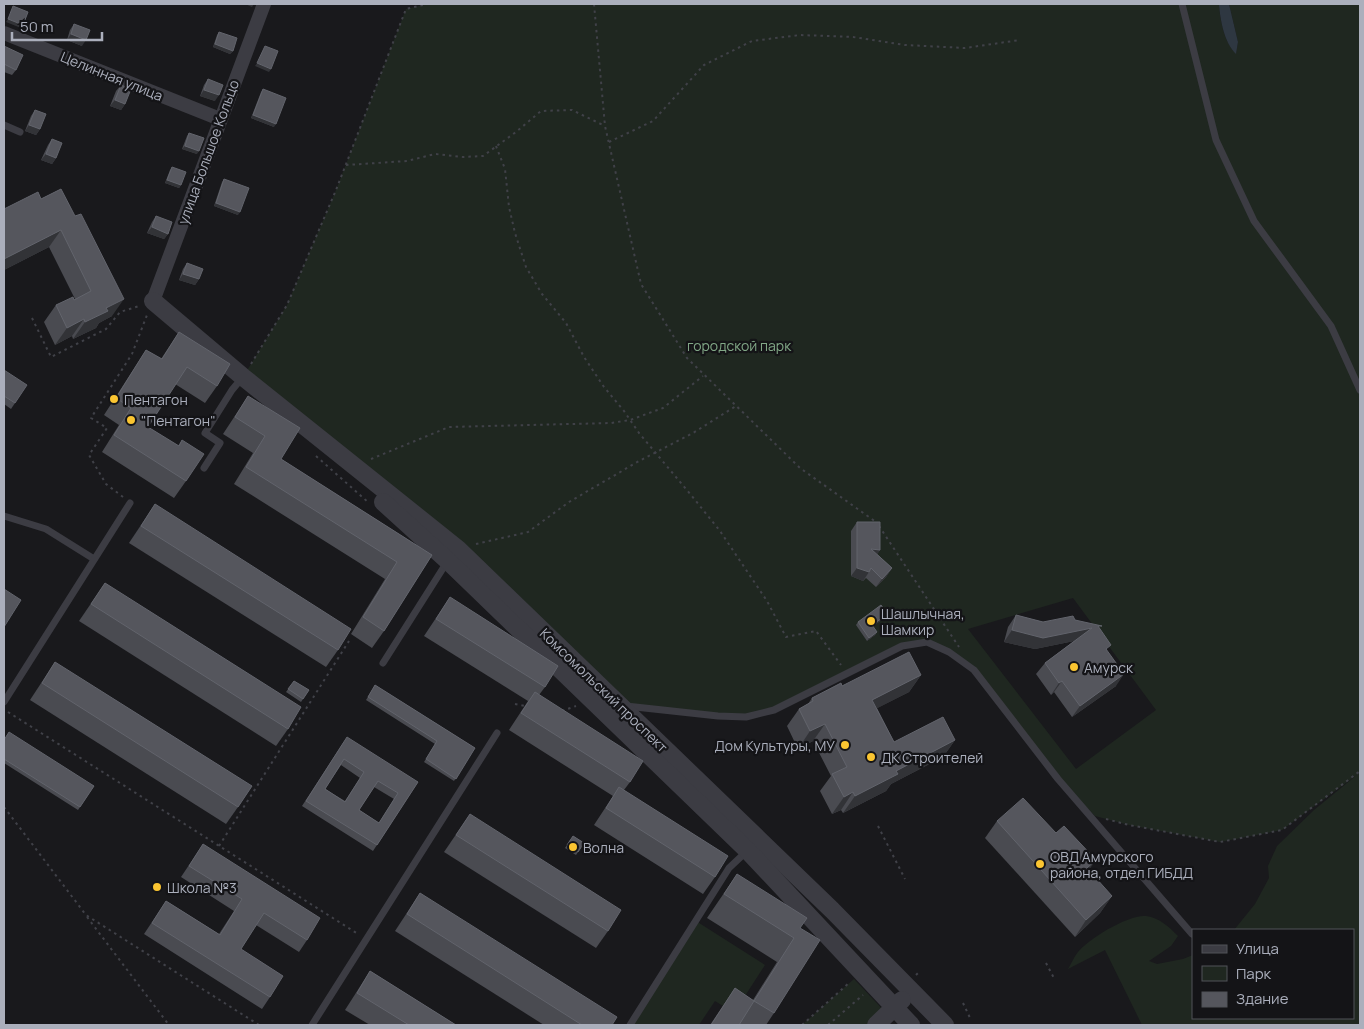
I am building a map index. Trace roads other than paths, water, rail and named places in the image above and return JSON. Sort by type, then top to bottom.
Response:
[{"type":"street","name":"улица Большое Кольцо","points":[[153,301],[264,4]]},
{"type":"street","name":"Целинная улица","points":[[4,33],[220,118]]},
{"type":"street","name":"Комсомольский проспект","points":[[153,301],[453,555],[748,851],[911,1025]]},
{"type":"street","name":"Комсомольский проспект","points":[[243,376],[355,466],[621,706],[832,910],[945,1025]]},
{"type":"street","points":[[876,1025],[912,991]]},
{"type":"lane","points":[[1182,4],[1216,140],[1254,221],[1331,326],[1360,390]]},
{"type":"lane","points":[[4,125],[20,132]]},
{"type":"lane","points":[[204,468],[220,443],[205,433],[243,376]]},
{"type":"lane","points":[[4,702],[130,503]]},
{"type":"lane","points":[[4,516],[46,529],[94,559]]},
{"type":"lane","points":[[383,663],[453,555]]},
{"type":"lane","points":[[621,706],[746,717],[774,710],[902,646],[927,642],[949,652],[974,670],[1058,779],[1192,934]]},
{"type":"lane","points":[[312,1025],[497,733]]},
{"type":"lane","points":[[630,1025],[729,868],[748,851]]},
{"type":"place","name":"Пентагон","points":[[114,399]]},
{"type":"place","name":"\"Пентагон\"","points":[[131,420]]},
{"type":"place","name":"Шашлычная, Шамкир","points":[[871,621]]},
{"type":"place","name":"Амурск","points":[[1074,667]]},
{"type":"place","name":"Дом Культуры, МУ","points":[[845,745]]},
{"type":"place","name":"ДК Строителей","points":[[871,757]]},
{"type":"place","name":"Волна","points":[[573,847]]},
{"type":"place","name":"ОВД Амурского района, отдел ГИБДД","points":[[1040,864]]},
{"type":"place","name":"Школа №3","points":[[157,887]]},
{"type":"park label","name":"городской парк","points":[[739,345]]}]
